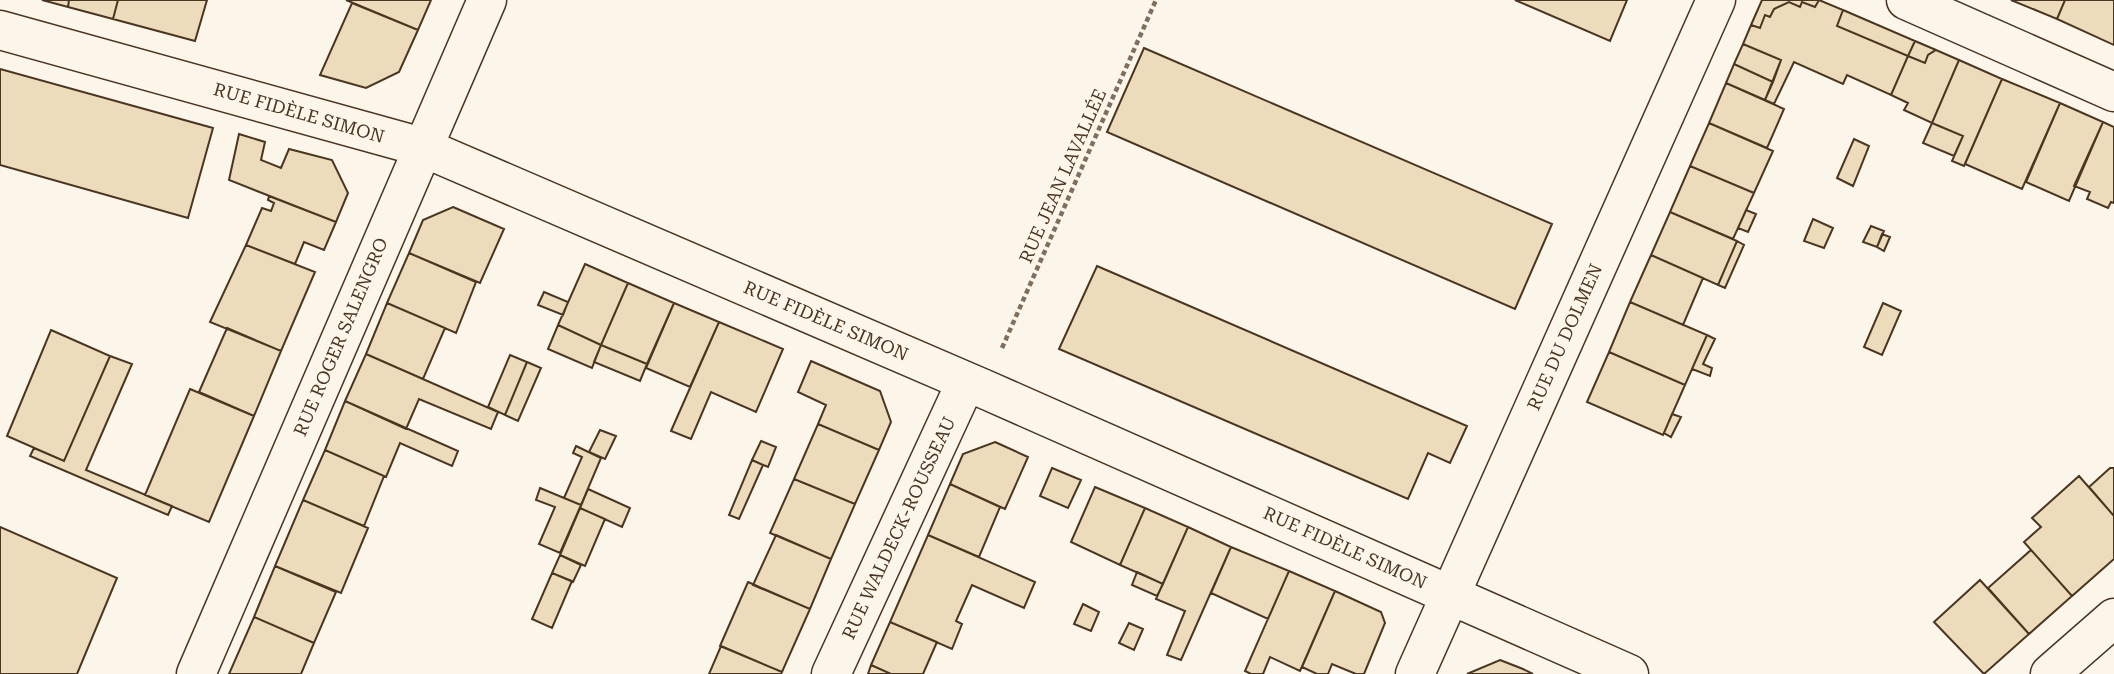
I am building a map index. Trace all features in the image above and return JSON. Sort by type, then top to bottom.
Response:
[{"type":"street","name":"RUE ROGER SALENGRO","points":[[195,674],[487,0]]},
{"type":"street","name":"RUE DU DOLMEN","points":[[1415,674],[1716,0]]},
{"type":"street","points":[[1906,0],[2114,92]]},
{"type":"street","name":"RUE FIDÈLE SIMON","points":[[0,30],[422,147],[966,382],[1629,674]]},
{"type":"street","name":"RUE WALDECK-ROUSSEAU","points":[[831,674],[966,382]]},
{"type":"street","points":[[2050,674],[2114,618]]},
{"type":"path","name":"RUE JEAN LAVALLÉE","points":[[1001,351],[1156,0]]},
{"type":"building","points":[[42,0],[69,0],[68,7]]},
{"type":"building","points":[[69,0],[118,0],[113,19],[68,7]]},
{"type":"building","points":[[118,0],[207,0],[195,41],[113,19]]},
{"type":"building","points":[[346,0],[431,0],[418,30]]},
{"type":"building","points":[[1515,0],[1627,0],[1610,41]]},
{"type":"building","points":[[1762,0],[1819,0],[1815,7],[1802,2],[1800,7],[1789,2],[1774,9],[1770,17],[1765,15],[1760,28],[1751,25]]},
{"type":"building","points":[[1819,0],[1843,10],[1837,26],[1908,56],[1891,95],[1847,75],[1843,84],[1794,62],[1774,104],[1765,100],[1781,60],[1743,44],[1751,25],[1760,28],[1765,15],[1770,17],[1774,9],[1789,2],[1800,7],[1802,2],[1815,7]]},
{"type":"building","points":[[2011,0],[2065,0],[2057,19]]},
{"type":"building","points":[[2065,0],[2114,0],[2114,45],[2057,19]]},
{"type":"building","points":[[352,3],[418,30],[399,72],[366,88],[320,75]]},
{"type":"building","points":[[1843,10],[1915,41],[1908,56],[1837,26]]},
{"type":"building","points":[[1915,41],[1936,50],[1928,55],[1925,63],[1908,56]]},
{"type":"building","points":[[1743,44],[1781,60],[1773,82],[1734,64]]},
{"type":"building","points":[[1144,48],[1552,224],[1515,309],[1107,132]]},
{"type":"building","points":[[1936,50],[1959,60],[1932,123],[1904,110],[1908,103],[1891,95],[1908,56],[1925,63],[1928,55]]},
{"type":"building","points":[[1959,60],[2002,79],[1964,166],[1952,161],[1963,136],[1932,123]]},
{"type":"building","points":[[1734,64],[1773,82],[1765,100],[1726,83]]},
{"type":"building","points":[[0,69],[213,128],[188,218],[0,165]]},
{"type":"building","points":[[2002,79],[2060,103],[2022,189],[1965,164]]},
{"type":"building","points":[[1726,83],[1784,109],[1767,148],[1709,123]]},
{"type":"building","points":[[2060,103],[2103,122],[2069,201],[2026,182]]},
{"type":"building","points":[[2103,122],[2114,127],[2114,203],[2111,202],[2108,208],[2087,199],[2090,192],[2074,186]]},
{"type":"building","points":[[1709,123],[1773,151],[1754,193],[1690,166]]},
{"type":"building","points":[[1932,123],[1963,136],[1954,156],[1923,143]]},
{"type":"building","points":[[239,134],[265,142],[261,160],[281,168],[289,149],[332,160],[348,193],[336,222],[229,180]]},
{"type":"building","points":[[1854,139],[1869,146],[1853,186],[1837,178]]},
{"type":"building","points":[[1690,166],[1754,193],[1733,239],[1670,212]]},
{"type":"building","points":[[269,196],[336,222],[324,250],[304,242],[295,264],[246,245],[262,208],[271,211],[274,203],[268,200]]},
{"type":"building","points":[[453,207],[504,229],[480,283],[409,253],[423,220]]},
{"type":"building","points":[[1746,210],[1756,214],[1748,232],[1738,228]]},
{"type":"building","points":[[1670,212],[1737,241],[1718,285],[1651,255]]},
{"type":"building","points":[[1813,219],[1833,228],[1824,248],[1804,241]]},
{"type":"building","points":[[1871,226],[1884,231],[1877,247],[1863,242]]},
{"type":"building","points":[[1882,234],[1890,237],[1884,251],[1877,247]]},
{"type":"building","points":[[1737,241],[1744,245],[1725,288],[1718,285]]},
{"type":"building","points":[[246,245],[315,272],[281,351],[210,322]]},
{"type":"building","points":[[409,253],[476,282],[456,333],[387,303]]},
{"type":"building","points":[[1651,255],[1703,278],[1683,325],[1630,302]]},
{"type":"building","points":[[585,264],[628,283],[601,345],[558,325]]},
{"type":"building","points":[[1097,266],[1467,426],[1450,463],[1428,453],[1408,499],[1059,349]]},
{"type":"building","points":[[628,283],[674,303],[647,364],[601,345]]},
{"type":"building","points":[[544,292],[568,302],[563,315],[538,305]]},
{"type":"building","points":[[1630,302],[1707,335],[1685,385],[1609,352]]},
{"type":"building","points":[[387,303],[445,328],[423,379],[366,354]]},
{"type":"building","points":[[674,303],[719,322],[690,387],[646,368]]},
{"type":"building","points":[[1883,303],[1901,311],[1882,355],[1864,347]]},
{"type":"building","points":[[719,322],[783,349],[756,412],[711,392],[691,439],[671,431]]},
{"type":"building","points":[[558,325],[601,345],[592,368],[548,349]]},
{"type":"building","points":[[227,328],[281,351],[254,416],[199,392]]},
{"type":"building","points":[[51,330],[110,356],[64,461],[7,436]]},
{"type":"building","points":[[1707,335],[1715,339],[1703,364],[1712,368],[1710,376],[1692,369]]},
{"type":"building","points":[[601,345],[647,364],[640,381],[594,362]]},
{"type":"building","points":[[1609,352],[1685,385],[1663,435],[1587,402]]},
{"type":"building","points":[[366,354],[498,412],[491,429],[419,399],[406,429],[345,401]]},
{"type":"building","points":[[510,355],[527,362],[505,415],[488,407]]},
{"type":"building","points":[[110,356],[132,364],[86,470],[172,506],[168,515],[30,456],[34,448],[64,461]]},
{"type":"building","points":[[811,361],[880,391],[891,422],[879,450],[818,424],[826,405],[798,392]]},
{"type":"building","points":[[527,362],[541,368],[518,421],[505,415]]},
{"type":"building","points":[[190,389],[254,416],[209,522],[145,495]]},
{"type":"building","points":[[345,401],[458,451],[452,466],[400,443],[386,477],[325,450]]},
{"type":"building","points":[[1672,414],[1681,417],[1671,437],[1664,433]]},
{"type":"building","points":[[818,424],[879,450],[855,504],[794,479]]},
{"type":"building","points":[[600,430],[616,436],[605,459],[589,452]]},
{"type":"building","points":[[761,441],[776,447],[768,467],[752,460]]},
{"type":"building","points":[[995,442],[1028,457],[1005,509],[950,484],[963,454]]},
{"type":"building","points":[[576,446],[601,458],[581,505],[564,498],[582,457],[573,453]]},
{"type":"building","points":[[325,450],[384,476],[364,526],[303,500]]},
{"type":"building","points":[[752,460],[763,465],[739,519],[729,515]]},
{"type":"building","points":[[1052,468],[1081,480],[1068,508],[1040,496]]},
{"type":"building","points":[[2110,468],[2114,468],[2114,516],[2089,487]]},
{"type":"building","points":[[2079,476],[2114,516],[2114,559],[2072,596],[2024,542],[2041,527],[2032,518]]},
{"type":"building","points":[[794,479],[855,504],[831,559],[770,533]]},
{"type":"building","points":[[950,484],[1000,507],[979,557],[928,535]]},
{"type":"building","points":[[1095,487],[1145,508],[1120,565],[1071,542]]},
{"type":"building","points":[[540,488],[581,505],[560,553],[539,544],[555,507],[536,500]]},
{"type":"building","points":[[588,489],[630,508],[622,527],[580,508]]},
{"type":"building","points":[[303,500],[368,528],[341,593],[275,566]]},
{"type":"building","points":[[580,508],[605,519],[585,566],[560,555]]},
{"type":"building","points":[[1145,508],[1188,527],[1163,584],[1120,565]]},
{"type":"building","points":[[0,527],[117,578],[77,674],[0,674]]},
{"type":"building","points":[[1188,527],[1231,547],[1181,660],[1167,655],[1185,611],[1156,599]]},
{"type":"building","points":[[776,535],[831,559],[810,609],[753,585]]},
{"type":"building","points":[[928,535],[1035,582],[1024,608],[972,585],[956,621],[962,624],[952,649],[890,622]]},
{"type":"building","points":[[1231,547],[1289,571],[1268,619],[1211,593]]},
{"type":"building","points":[[2031,550],[2072,596],[2029,634],[1988,588]]},
{"type":"building","points":[[560,555],[581,565],[573,582],[552,573]]},
{"type":"building","points":[[275,566],[336,592],[314,643],[254,617]]},
{"type":"building","points":[[1289,571],[1335,591],[1300,671],[1270,657],[1263,674],[1251,674],[1245,671]]},
{"type":"building","points":[[1137,572],[1163,584],[1157,596],[1132,585]]},
{"type":"building","points":[[552,573],[572,581],[552,628],[532,619]]},
{"type":"building","points":[[1980,580],[2029,634],[1984,674],[1934,622]]},
{"type":"building","points":[[748,582],[810,609],[782,672],[720,646]]},
{"type":"building","points":[[1335,591],[1381,612],[1385,623],[1364,674],[1356,674],[1332,664],[1328,674],[1317,674],[1302,667]]},
{"type":"building","points":[[1083,604],[1099,612],[1091,631],[1074,624]]},
{"type":"building","points":[[254,617],[314,643],[301,674],[229,674]]},
{"type":"building","points":[[890,622],[937,642],[923,674],[891,674],[871,665]]},
{"type":"building","points":[[1129,623],[1143,629],[1134,650],[1119,643]]},
{"type":"building","points":[[721,646],[782,672],[709,674]]},
{"type":"building","points":[[1500,660],[1533,674],[1467,674]]},
{"type":"building","points":[[871,665],[891,674],[868,674]]}]
